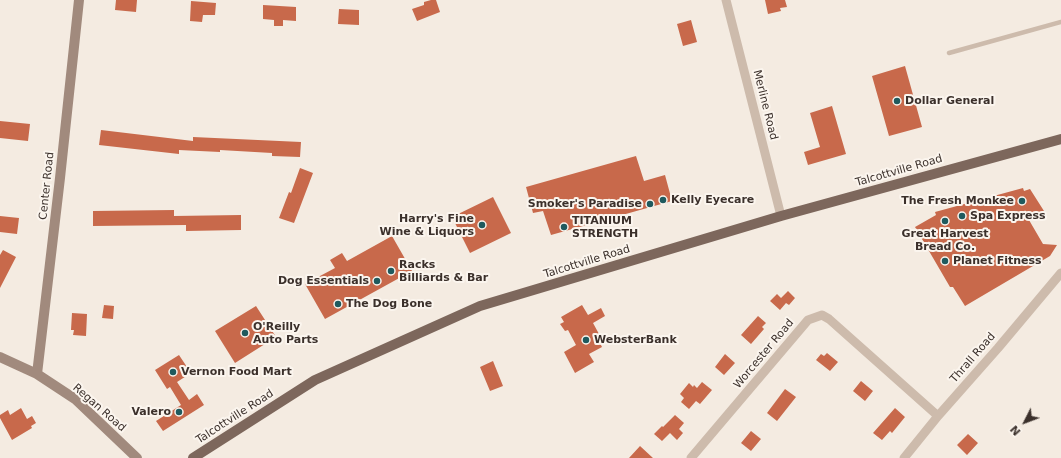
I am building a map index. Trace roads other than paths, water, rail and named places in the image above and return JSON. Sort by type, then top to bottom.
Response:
[{"type":"main road","name":"Talcottville Road","points":[[193,458],[315,380],[480,306],[781,216],[1061,139]]},
{"type":"street","name":"Center Road","points":[[37,374],[79,0]]},
{"type":"street","name":"Merline Road","points":[[726,0],[781,216]]},
{"type":"street","name":"Thrall Road","points":[[904,458],[938,416],[1061,273]]},
{"type":"street","name":"Worcester Road","points":[[691,458],[808,320],[822,315],[938,416]]},
{"type":"street","name":"Regan Road","points":[[0,357],[37,374],[74,399],[137,458]]},
{"type":"lane","points":[[949,53],[1061,22]]},
{"type":"place","name":"Dollar General","points":[[897,101]]},
{"type":"place","name":"Kelly Eyecare","points":[[663,200]]},
{"type":"place","name":"The Fresh Monkee","points":[[1022,201]]},
{"type":"place","name":"Smoker's Paradise","points":[[650,204]]},
{"type":"place","name":"Spa Express","points":[[962,216]]},
{"type":"place","name":"Great Harvest Bread Co.","points":[[945,221]]},
{"type":"place","name":"Harry's Fine Wine & Liquors","points":[[482,225]]},
{"type":"place","name":"TITANIUM STRENGTH","points":[[564,227]]},
{"type":"place","name":"Planet Fitness","points":[[945,261]]},
{"type":"place","name":"Racks Billiards & Bar","points":[[391,271]]},
{"type":"place","name":"Dog Essentials","points":[[377,281]]},
{"type":"place","name":"The Dog Bone","points":[[338,304]]},
{"type":"place","name":"O'Reilly Auto Parts","points":[[245,333]]},
{"type":"place","name":"WebsterBank","points":[[586,340]]},
{"type":"place","name":"Vernon Food Mart","points":[[173,372]]},
{"type":"place","name":"Valero","points":[[179,412]]}]
